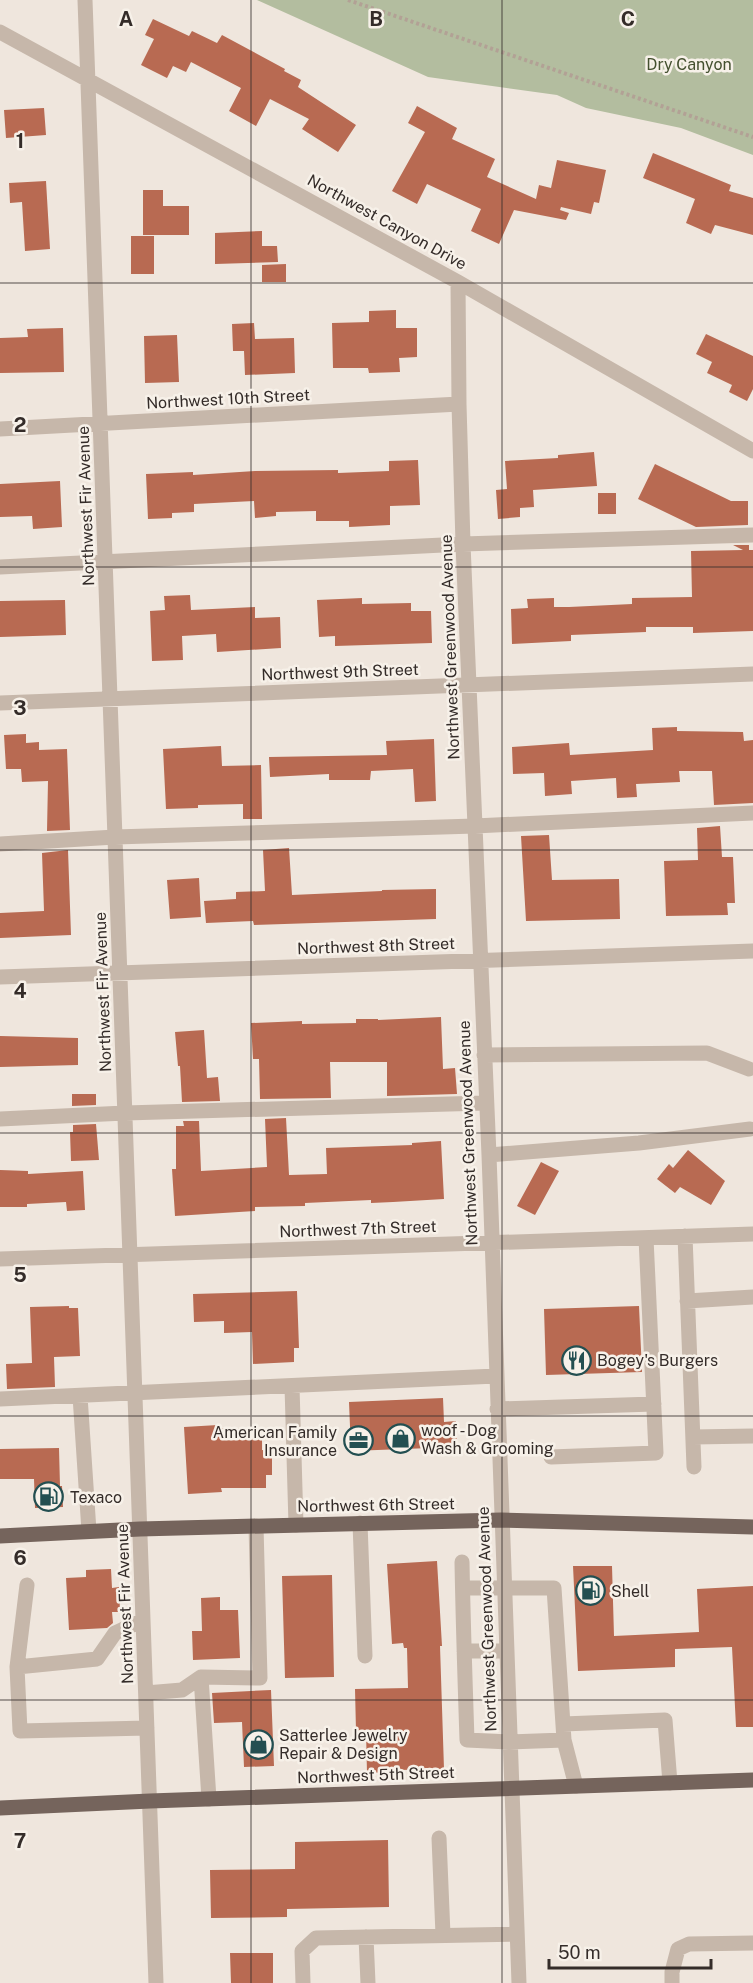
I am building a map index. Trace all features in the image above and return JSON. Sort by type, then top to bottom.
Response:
[{"type":"main road","name":"Northwest 6th Street","points":[[0,1536],[140,1529],[501,1520],[753,1527]]},
{"type":"main road","name":"Northwest 5th Street","points":[[0,1808],[753,1780]]},
{"type":"street","name":"Northwest Fir Avenue","points":[[85,0],[102,424],[156,1983]]},
{"type":"street","name":"Northwest Canyon Drive","points":[[0,32],[458,282],[753,451]]},
{"type":"street","name":"Northwest Greenwood Avenue","points":[[458,282],[463,544],[485,1104],[489,1155],[490,1243],[519,1983]]},
{"type":"street","name":"Northwest 10th Street","points":[[0,429],[459,405]]},
{"type":"street","points":[[0,567],[463,544],[753,535]]},
{"type":"street","name":"Northwest 9th Street","points":[[0,704],[753,674]]},
{"type":"street","points":[[0,844],[116,837],[475,826],[753,813]]},
{"type":"street","name":"Northwest 8th Street","points":[[0,977],[753,951]]},
{"type":"street","points":[[484,1055],[707,1053],[749,1069]]},
{"type":"street","points":[[0,1119],[125,1113],[485,1104]]},
{"type":"street","points":[[489,1155],[639,1143],[750,1130]]},
{"type":"street","name":"Northwest 7th Street","points":[[0,1259],[753,1234]]},
{"type":"street","points":[[685,1236],[694,1467]]},
{"type":"street","points":[[552,1457],[656,1453],[646,1238]]},
{"type":"street","points":[[687,1301],[753,1297]]},
{"type":"street","points":[[0,1399],[496,1376]]},
{"type":"street","points":[[292,1386],[296,1525]]},
{"type":"street","points":[[80,1396],[90,1532]]},
{"type":"street","points":[[497,1409],[654,1404]]},
{"type":"street","points":[[693,1437],[753,1436]]},
{"type":"street","points":[[360,1523],[365,1656]]},
{"type":"street","points":[[146,1693],[182,1690],[201,1677],[260,1678],[256,1526]]},
{"type":"street","points":[[462,1562],[467,1740],[509,1742],[564,1740]]},
{"type":"street","points":[[27,1586],[17,1666],[20,1731],[147,1728]]},
{"type":"street","points":[[463,1588],[554,1588],[564,1740],[576,1786]]},
{"type":"street","points":[[17,1666],[97,1659],[115,1633],[144,1620]]},
{"type":"street","points":[[464,1651],[506,1651]]},
{"type":"street","points":[[201,1677],[209,1799]]},
{"type":"street","points":[[563,1724],[665,1720],[670,1783]]},
{"type":"street","points":[[439,1838],[443,1935]]},
{"type":"street","points":[[303,1983],[302,1951],[316,1938],[517,1934]]},
{"type":"street","points":[[366,1937],[368,1983]]},
{"type":"street","points":[[672,1983],[672,1972],[678,1949],[689,1944],[753,1943]]},
{"type":"path","points":[[348,0],[753,137]]},
{"type":"green space","name":"Dry Canyon","points":[[257,0],[753,0],[753,155],[681,128],[586,108],[557,95],[428,77]]},
{"type":"building","points":[[153,19],[189,36],[192,31],[217,43],[222,35],[285,69],[284,71],[301,80],[298,87],[356,125],[338,152],[302,129],[309,119],[270,99],[256,126],[229,111],[241,88],[191,62],[186,72],[173,66],[167,78],[141,65],[154,39],[145,35]]},
{"type":"building","points":[[417,106],[457,128],[452,139],[495,159],[487,177],[536,199],[539,185],[551,188],[557,160],[606,170],[599,203],[594,202],[591,214],[561,207],[560,210],[569,213],[566,220],[514,210],[499,244],[471,231],[481,209],[427,184],[417,204],[392,191],[425,132],[408,123]]},
{"type":"building","points":[[44,108],[46,135],[6,138],[4,110]]},
{"type":"building","points":[[653,153],[731,185],[729,191],[753,198],[753,235],[715,225],[711,234],[686,223],[695,199],[643,178]]},
{"type":"building","points":[[46,181],[50,249],[25,251],[22,202],[10,203],[9,183]]},
{"type":"building","points":[[143,190],[163,190],[163,206],[189,206],[189,235],[143,235]]},
{"type":"building","points":[[262,231],[262,246],[277,246],[278,262],[215,264],[215,233]]},
{"type":"building","points":[[131,236],[154,236],[154,274],[131,274]]},
{"type":"building","points":[[286,264],[286,282],[262,282],[262,265]]},
{"type":"building","points":[[396,310],[396,328],[417,328],[417,357],[399,358],[400,372],[369,373],[368,368],[333,368],[332,323],[369,322],[369,311]]},
{"type":"building","points":[[254,323],[255,339],[294,338],[295,373],[245,375],[244,351],[233,351],[232,324]]},
{"type":"building","points":[[63,328],[64,372],[0,373],[0,338],[28,337],[27,329]]},
{"type":"building","points":[[706,334],[753,356],[753,389],[747,401],[729,392],[732,385],[707,373],[712,362],[696,354]]},
{"type":"building","points":[[177,335],[179,382],[145,383],[144,336]]},
{"type":"building","points":[[594,452],[597,486],[533,490],[534,507],[520,508],[520,517],[498,519],[496,490],[507,489],[505,461],[558,458],[558,455]]},
{"type":"building","points":[[418,460],[420,505],[390,506],[390,525],[349,527],[349,521],[316,521],[316,511],[276,512],[276,516],[255,518],[254,501],[194,504],[194,512],[172,513],[172,518],[148,519],[146,474],[389,471],[389,461]]},
{"type":"building","points":[[655,464],[731,501],[748,501],[748,525],[696,527],[638,499]]},
{"type":"building","points":[[60,481],[62,527],[33,529],[32,516],[0,517],[0,484]]},
{"type":"building","points":[[598,493],[616,493],[616,514],[598,514]]},
{"type":"building","points":[[733,545],[749,545],[749,550],[753,550],[753,631],[693,633],[693,627],[646,627],[646,632],[571,635],[571,641],[512,644],[511,609],[528,608],[527,599],[554,598],[554,607],[569,607],[632,604],[632,598],[692,597],[691,551],[743,550]]},
{"type":"building","points":[[190,595],[191,610],[255,607],[255,618],[280,617],[281,648],[217,652],[216,634],[182,636],[183,660],[152,661],[150,611],[165,610],[164,596]]},
{"type":"building","points":[[362,598],[362,604],[411,603],[411,611],[431,611],[432,643],[335,646],[335,636],[319,637],[317,600]]},
{"type":"building","points":[[65,600],[66,635],[0,637],[0,601]]},
{"type":"building","points":[[677,727],[677,731],[743,732],[744,741],[753,740],[753,803],[714,805],[712,771],[679,771],[680,782],[636,784],[637,797],[617,798],[616,778],[571,781],[572,794],[545,796],[544,773],[513,774],[512,747],[569,743],[570,755],[653,750],[652,728]]},
{"type":"building","points":[[26,734],[26,743],[39,742],[39,750],[67,749],[70,830],[47,831],[48,781],[22,782],[21,769],[6,769],[4,735]]},
{"type":"building","points":[[434,739],[436,801],[415,802],[413,769],[371,771],[370,780],[329,780],[329,774],[270,777],[269,757],[387,755],[386,741]]},
{"type":"building","points":[[221,746],[222,766],[261,765],[262,819],[243,819],[243,804],[198,805],[198,808],[166,809],[163,749]]},
{"type":"building","points":[[720,826],[722,857],[733,857],[735,903],[727,903],[728,915],[666,916],[664,861],[698,860],[697,828]]},
{"type":"building","points":[[549,835],[552,880],[619,879],[620,919],[526,921],[521,836]]},
{"type":"building","points":[[289,848],[292,895],[436,889],[436,919],[254,925],[253,921],[206,923],[204,901],[236,899],[236,892],[265,891],[263,850]]},
{"type":"building","points":[[68,850],[71,935],[0,938],[0,913],[44,911],[42,853]]},
{"type":"building","points":[[199,878],[201,917],[170,919],[167,880]]},
{"type":"building","points":[[441,1017],[443,1069],[455,1068],[457,1094],[387,1096],[387,1062],[330,1062],[331,1098],[260,1099],[259,1059],[253,1059],[251,1023],[302,1021],[302,1024],[356,1023],[356,1019]]},
{"type":"building","points":[[204,1030],[207,1078],[218,1077],[220,1101],[182,1102],[175,1032]]},
{"type":"building","points":[[0,1036],[78,1038],[78,1065],[0,1067]]},
{"type":"building","points":[[72,1094],[96,1094],[96,1105],[72,1106]]},
{"type":"building","points":[[286,1118],[289,1175],[327,1174],[326,1148],[412,1145],[412,1143],[441,1141],[444,1199],[371,1203],[371,1200],[305,1203],[305,1206],[255,1207],[255,1211],[175,1216],[172,1169],[176,1169],[176,1126],[184,1126],[183,1121],[199,1121],[201,1171],[267,1167],[265,1119]]},
{"type":"building","points":[[96,1124],[99,1160],[71,1161],[70,1132],[73,1132],[73,1125]]},
{"type":"building","points":[[688,1150],[725,1181],[711,1205],[680,1187],[675,1193],[657,1179],[669,1164],[673,1168]]},
{"type":"building","points":[[541,1162],[559,1171],[535,1215],[517,1206]]},
{"type":"building","points":[[0,1170],[28,1171],[28,1174],[83,1171],[85,1210],[67,1211],[66,1202],[27,1204],[27,1207],[0,1207]]},
{"type":"building","points":[[297,1291],[299,1348],[294,1348],[294,1362],[253,1364],[252,1332],[224,1333],[224,1321],[194,1322],[193,1294]]},
{"type":"building","points":[[69,1306],[69,1308],[78,1308],[80,1356],[54,1357],[55,1387],[7,1389],[6,1364],[32,1363],[30,1307]]},
{"type":"building","points":[[639,1306],[642,1372],[546,1375],[544,1309]]},
{"type":"building","points":[[443,1398],[444,1422],[456,1421],[457,1447],[351,1451],[349,1402]]},
{"type":"building","points":[[218,1425],[218,1428],[262,1428],[262,1450],[272,1451],[272,1475],[266,1475],[266,1488],[221,1488],[222,1492],[188,1494],[184,1427]]},
{"type":"building","points":[[59,1448],[63,1507],[35,1508],[34,1479],[0,1479],[0,1449]]},
{"type":"building","points":[[437,1561],[442,1646],[440,1646],[444,1769],[367,1773],[366,1731],[356,1731],[355,1689],[408,1688],[407,1648],[404,1648],[403,1643],[392,1644],[387,1564]]},
{"type":"building","points":[[573,1566],[612,1566],[614,1636],[699,1632],[697,1589],[753,1586],[753,1727],[736,1727],[732,1647],[675,1649],[675,1667],[578,1671]]},
{"type":"building","points":[[111,1569],[112,1588],[119,1587],[120,1612],[112,1612],[113,1623],[107,1628],[69,1630],[66,1578],[86,1577],[86,1570]]},
{"type":"building","points":[[332,1575],[334,1677],[285,1678],[282,1576]]},
{"type":"building","points":[[220,1597],[220,1610],[238,1610],[240,1658],[193,1660],[192,1631],[202,1631],[201,1598]]},
{"type":"building","name":"Satterlee Jewelry Repair & Design","points":[[271,1690],[274,1766],[244,1767],[242,1722],[214,1723],[212,1693]]},
{"type":"building","points":[[388,1840],[389,1907],[287,1909],[287,1917],[211,1918],[210,1870],[295,1869],[295,1842]]},
{"type":"building","points":[[230,1953],[273,1953],[273,1983],[231,1983]]},
{"type":"place","name":"Bogey's Burgers","points":[[576,1360]]},
{"type":"place","name":"woof - Dog Wash & Grooming","points":[[400,1439]]},
{"type":"place","name":"American Family Insurance","points":[[358,1441]]},
{"type":"place","name":"Texaco","points":[[49,1497]]},
{"type":"place","name":"Shell","points":[[590,1591]]},
{"type":"place","name":"Satterlee Jewelry Repair & Design","points":[[258,1744]]}]
